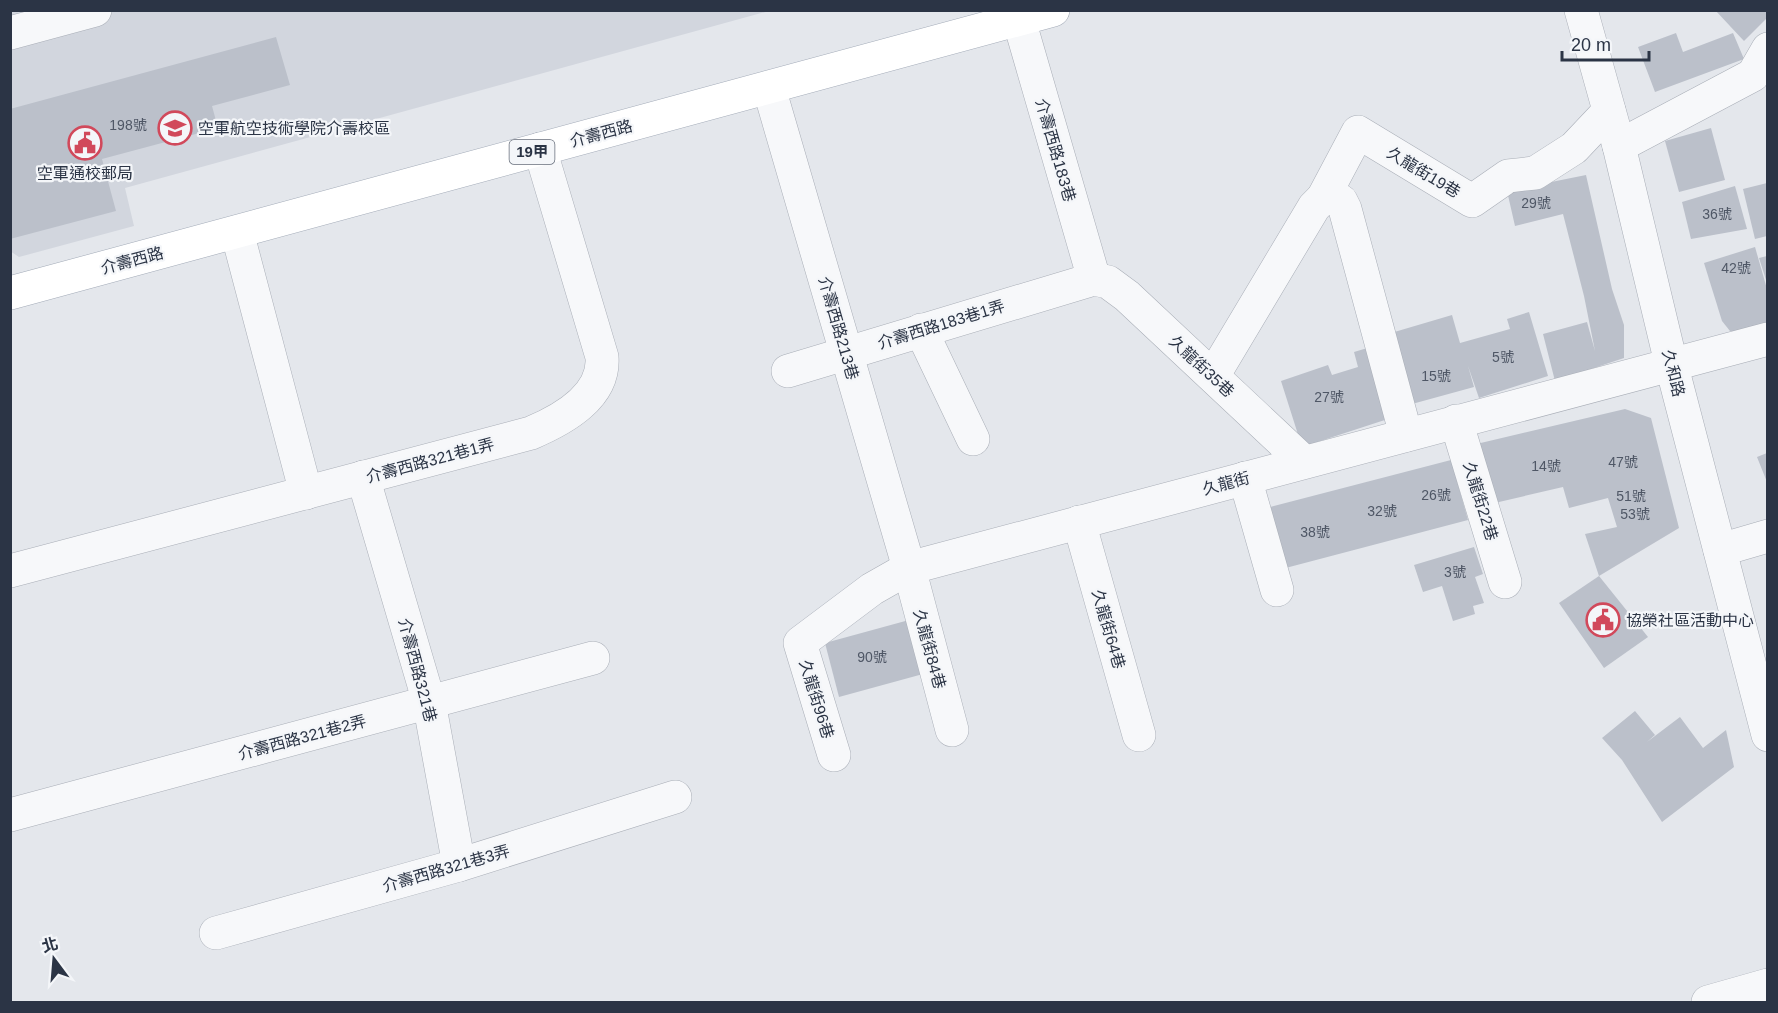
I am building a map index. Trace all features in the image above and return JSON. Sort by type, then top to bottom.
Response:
[{"type":"main road","name":"介壽西路","points":[[10,293],[1053,10]]},
{"type":"street","name":"久和路","points":[[1581,10],[1618,146],[1671,363],[1765,714]]},
{"type":"street","points":[[10,33],[89,11]]},
{"type":"street","name":"介壽西路183巷","points":[[1019,20],[1094,279]]},
{"type":"street","points":[[1618,146],[1753,75],[1767,50]]},
{"type":"street","name":"介壽西路213巷","points":[[769,87],[909,568]]},
{"type":"street","name":"久龍街19巷","points":[[1213,376],[1314,207],[1323,198],[1358,132],[1472,201],[1508,176],[1535,173],[1574,148],[1609,111]]},
{"type":"street","name":"介壽西路321巷1弄","points":[[10,571],[531,433],[553,424],[586,399],[599,384],[603,372],[602,357],[540,149]]},
{"type":"street","points":[[1323,198],[1332,196],[1341,201],[1345,209],[1406,435]]},
{"type":"street","points":[[237,232],[306,493]]},
{"type":"street","name":"介壽西路183巷1弄","points":[[788,372],[1094,279]]},
{"type":"street","name":"久龍街35巷","points":[[1094,279],[1108,282],[1127,296],[1304,462]]},
{"type":"street","points":[[921,330],[973,439]]},
{"type":"street","name":"久龍街","points":[[800,642],[872,589],[909,568],[1767,339]]},
{"type":"street","name":"久龍街22巷","points":[[1456,421],[1505,582]]},
{"type":"street","name":"介壽西路321巷","points":[[363,477],[429,702],[459,865]]},
{"type":"street","points":[[1245,478],[1277,590]]},
{"type":"street","name":"久龍街64巷","points":[[1079,522],[1139,735]]},
{"type":"street","points":[[1720,550],[1767,536]]},
{"type":"street","name":"久龍街84巷","points":[[909,568],[952,730]]},
{"type":"street","name":"久龍街96巷","points":[[800,642],[834,755]]},
{"type":"street","name":"介壽西路321巷2弄","points":[[10,815],[592,658]]},
{"type":"street","name":"介壽西路321巷3弄","points":[[216,933],[459,865],[675,797]]},
{"type":"street","points":[[1708,1002],[1767,985]]},
{"type":"shaded area","name":"空軍航空技術學院介壽校區","points":[[10,11],[769,11],[125,188],[134,226],[19,257],[10,251]]},
{"type":"building","points":[[1715,10],[1767,10],[1767,18],[1744,41]]},
{"type":"building","points":[[1676,33],[1683,52],[1733,33],[1744,59],[1655,92],[1638,47]]},
{"type":"building","name":"空軍通校郵局","points":[[276,37],[290,85],[212,106],[218,128],[102,159],[116,211],[10,239],[10,109]]},
{"type":"building","points":[[1711,128],[1725,180],[1679,192],[1665,141]]},
{"type":"building","points":[[1586,175],[1612,289],[1624,325],[1624,358],[1555,381],[1543,334],[1587,322],[1595,351],[1584,296],[1563,214],[1515,226],[1507,191]]},
{"type":"building","points":[[1767,183],[1767,236],[1755,239],[1743,189]]},
{"type":"building","points":[[1735,186],[1747,229],[1691,239],[1682,202]]},
{"type":"building","points":[[1755,247],[1767,289],[1767,324],[1743,331],[1730,331],[1722,321],[1704,263]]},
{"type":"building","points":[[1767,256],[1767,283],[1759,258]]},
{"type":"building","points":[[1529,312],[1548,376],[1479,398],[1468,366],[1474,387],[1412,404],[1391,333],[1452,315],[1460,343],[1510,329],[1507,319]]},
{"type":"building","points":[[1374,346],[1394,417],[1302,447],[1281,381],[1328,365],[1332,375],[1358,367],[1354,352]]},
{"type":"building","points":[[1625,409],[1651,418],[1679,528],[1599,576],[1585,534],[1617,527],[1608,498],[1569,508],[1563,487],[1486,505],[1468,446]]},
{"type":"building","points":[[1767,453],[1767,482],[1757,457]]},
{"type":"building","points":[[1451,460],[1468,520],[1278,570],[1262,509]]},
{"type":"building","points":[[1474,547],[1483,574],[1475,577],[1484,603],[1473,606],[1475,614],[1453,621],[1442,586],[1423,592],[1414,565]]},
{"type":"building","name":"協榮社區活動中心","points":[[1599,576],[1648,637],[1604,668],[1559,603]]},
{"type":"building","points":[[909,620],[923,674],[839,697],[825,643]]},
{"type":"building","points":[[1635,711],[1655,735],[1647,742],[1680,717],[1703,748],[1726,730],[1734,767],[1662,822],[1622,760],[1602,738]]},
{"type":"place","name":"空軍航空技術學院介壽校區","points":[[175,128]]},
{"type":"place","name":"空軍通校郵局","points":[[85,143]]},
{"type":"place","name":"協榮社區活動中心","points":[[1603,620]]}]
